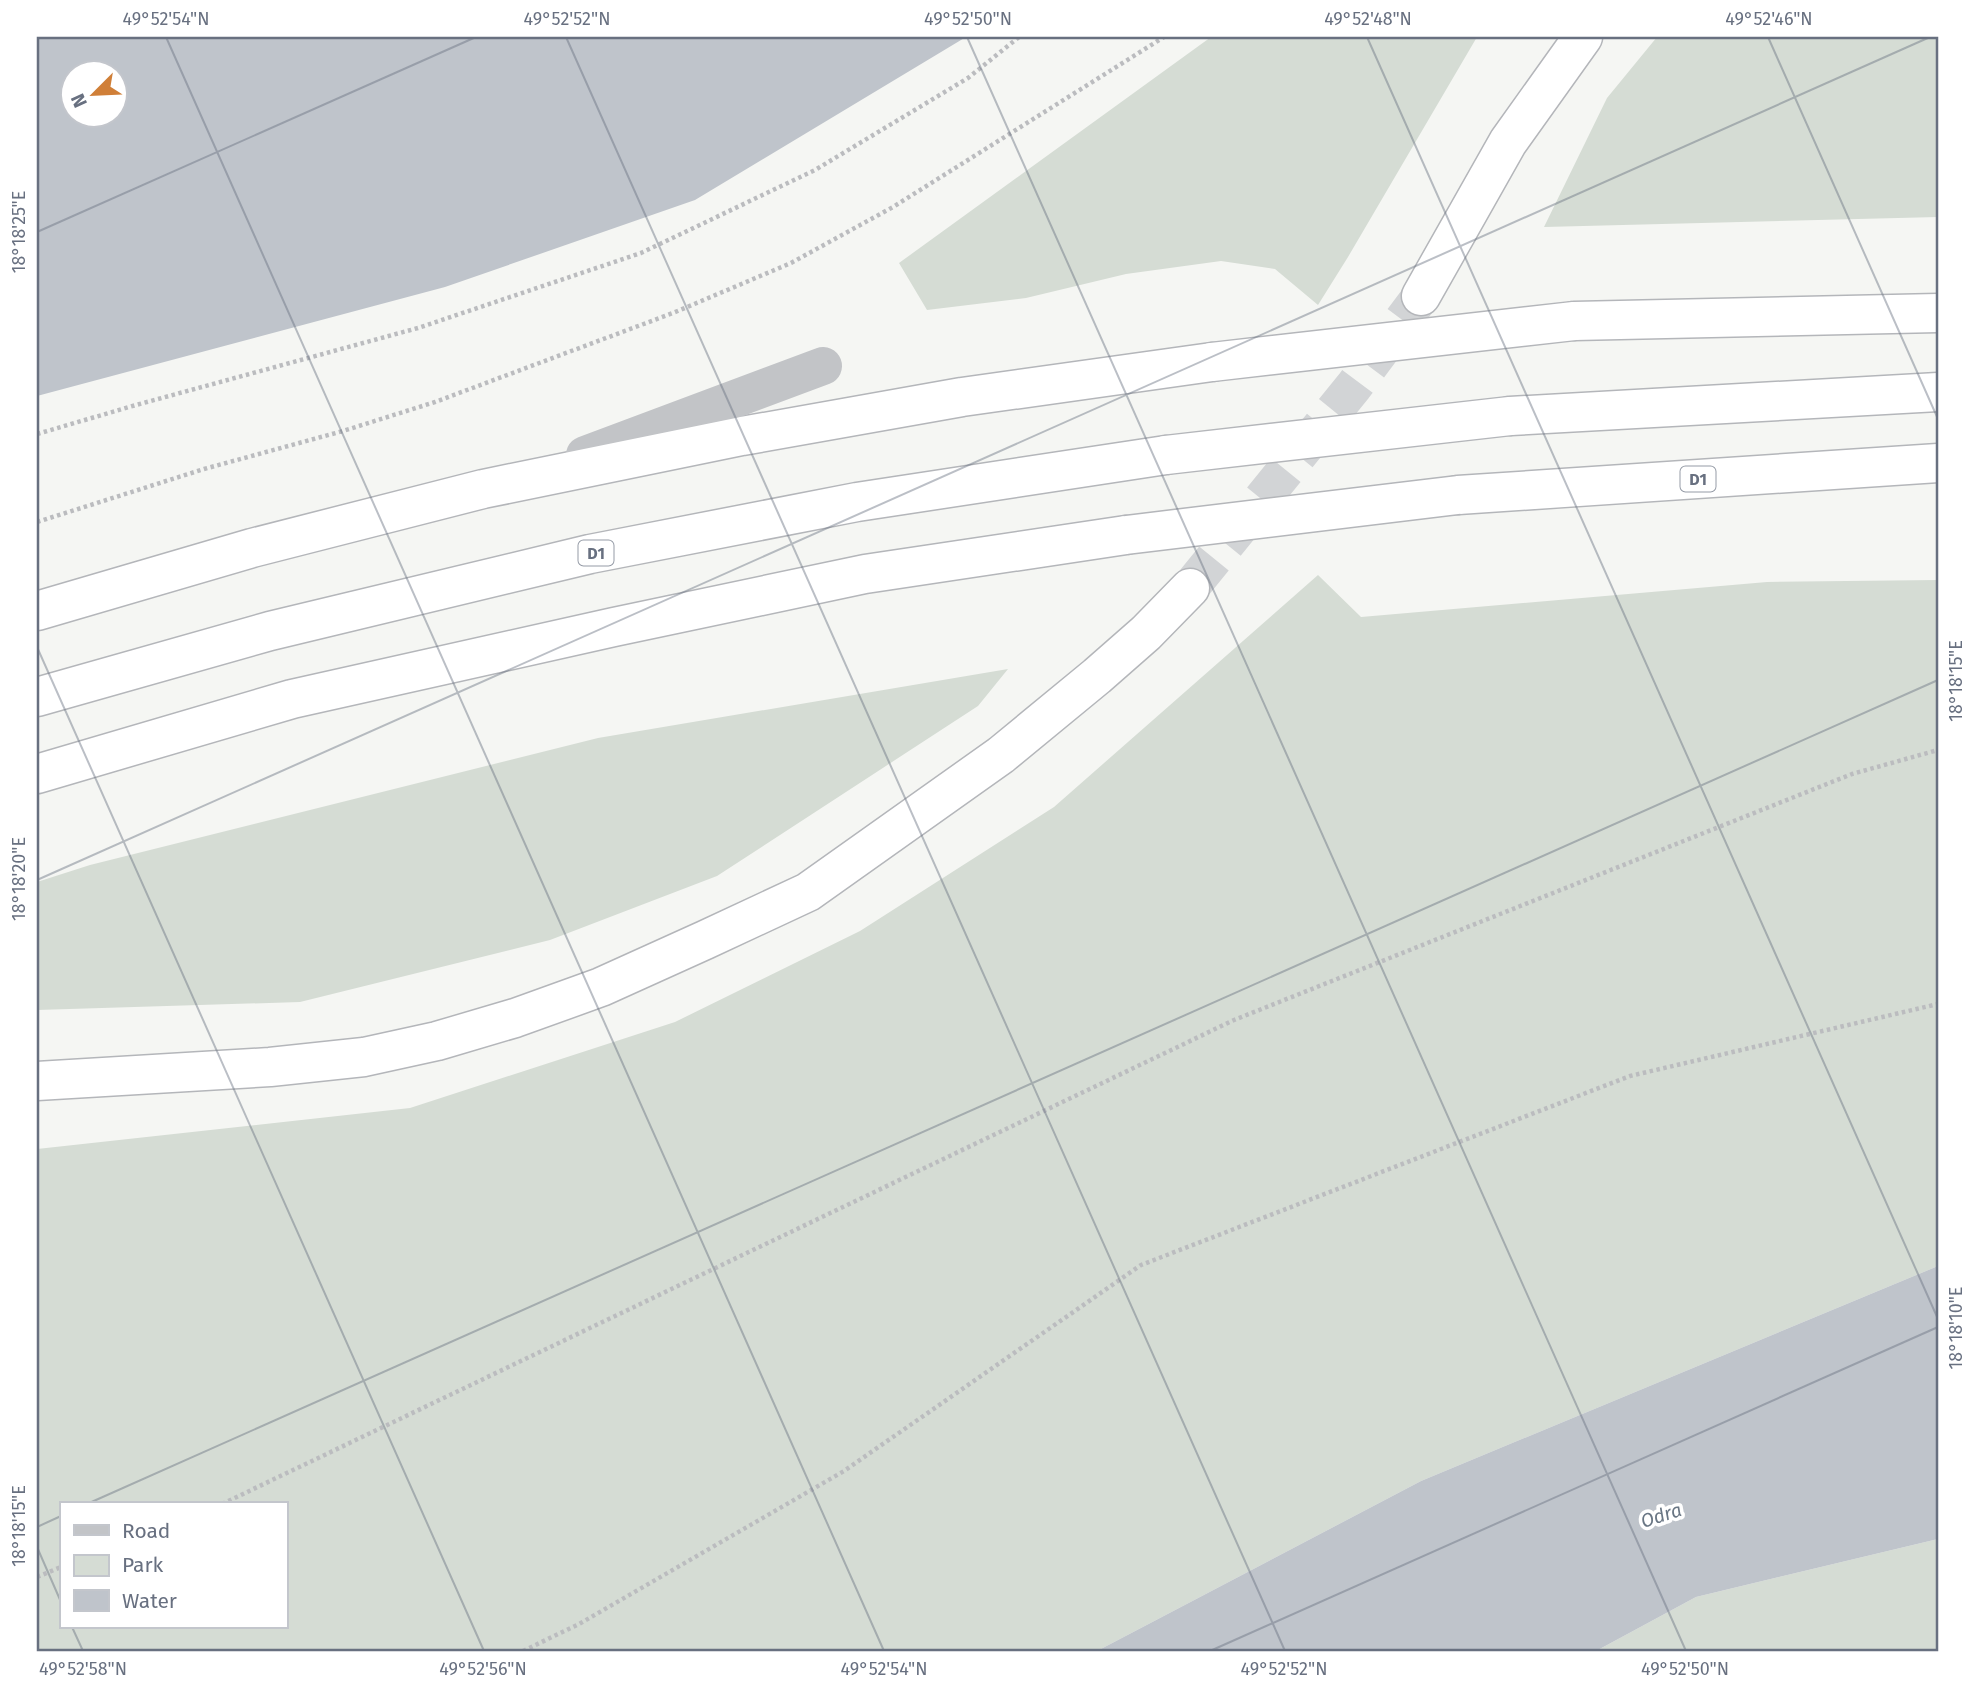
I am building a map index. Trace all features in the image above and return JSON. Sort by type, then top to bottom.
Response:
[{"type":"highway","points":[[1421,296],[1508,142],[1583,37]]},
{"type":"highway","points":[[37,611],[252,548],[483,489],[742,436],[962,397],[1212,362],[1574,321],[1938,313]]},
{"type":"highway","name":"D1","points":[[37,697],[270,631],[590,554],[857,502],[1166,455],[1510,416],[1938,393]]},
{"type":"highway","name":"D1","points":[[37,774],[292,699],[864,574],[1126,535],[1458,495],[1938,463]]},
{"type":"highway","points":[[37,1081],[270,1067],[364,1057],[450,1037],[515,1018],[601,987],[808,892],[1000,755],[1107,667],[1190,588]]},
{"type":"lane","points":[[483,489],[625,442],[823,366]]},
{"type":"path","points":[[37,434],[418,328],[641,253],[815,170],[968,78],[1019,37]]},
{"type":"path","points":[[37,522],[204,468],[343,431],[435,402],[673,313],[779,268],[893,207],[1164,37]]},
{"type":"path","points":[[226,1502],[1234,1020],[1852,774],[1938,750]]},
{"type":"path","points":[[523,1651],[579,1624],[844,1471],[1141,1265],[1630,1076],[1938,1004]]},
{"type":"path","points":[[37,1577],[60,1567]]},
{"type":"green space","points":[[1211,37],[1477,37],[1318,305],[1275,269],[1221,261],[1126,274],[1026,298],[927,310],[899,263]]},
{"type":"green space","points":[[1657,37],[1938,37],[1938,217],[1544,227],[1607,98]]},
{"type":"green space","points":[[1318,575],[1361,617],[1767,582],[1938,580],[1938,1266],[1421,1481],[1097,1651],[37,1651],[37,1149],[410,1108],[675,1022],[860,931],[1054,807]]},
{"type":"green space","points":[[1008,669],[978,706],[717,876],[550,940],[300,1002],[37,1010],[37,882],[90,865],[598,738]]},
{"type":"green space","points":[[1938,1539],[1938,1651],[1596,1651],[1696,1597]]},
{"type":"water","points":[[37,37],[966,37],[695,200],[445,287],[37,396]]},
{"type":"water","name":"Odra","points":[[1938,1266],[1938,1539],[1696,1597],[1596,1651],[1097,1651],[1421,1481]]},
{"type":"tunnel","points":[[1190,588],[1354,386],[1421,296]]}]
